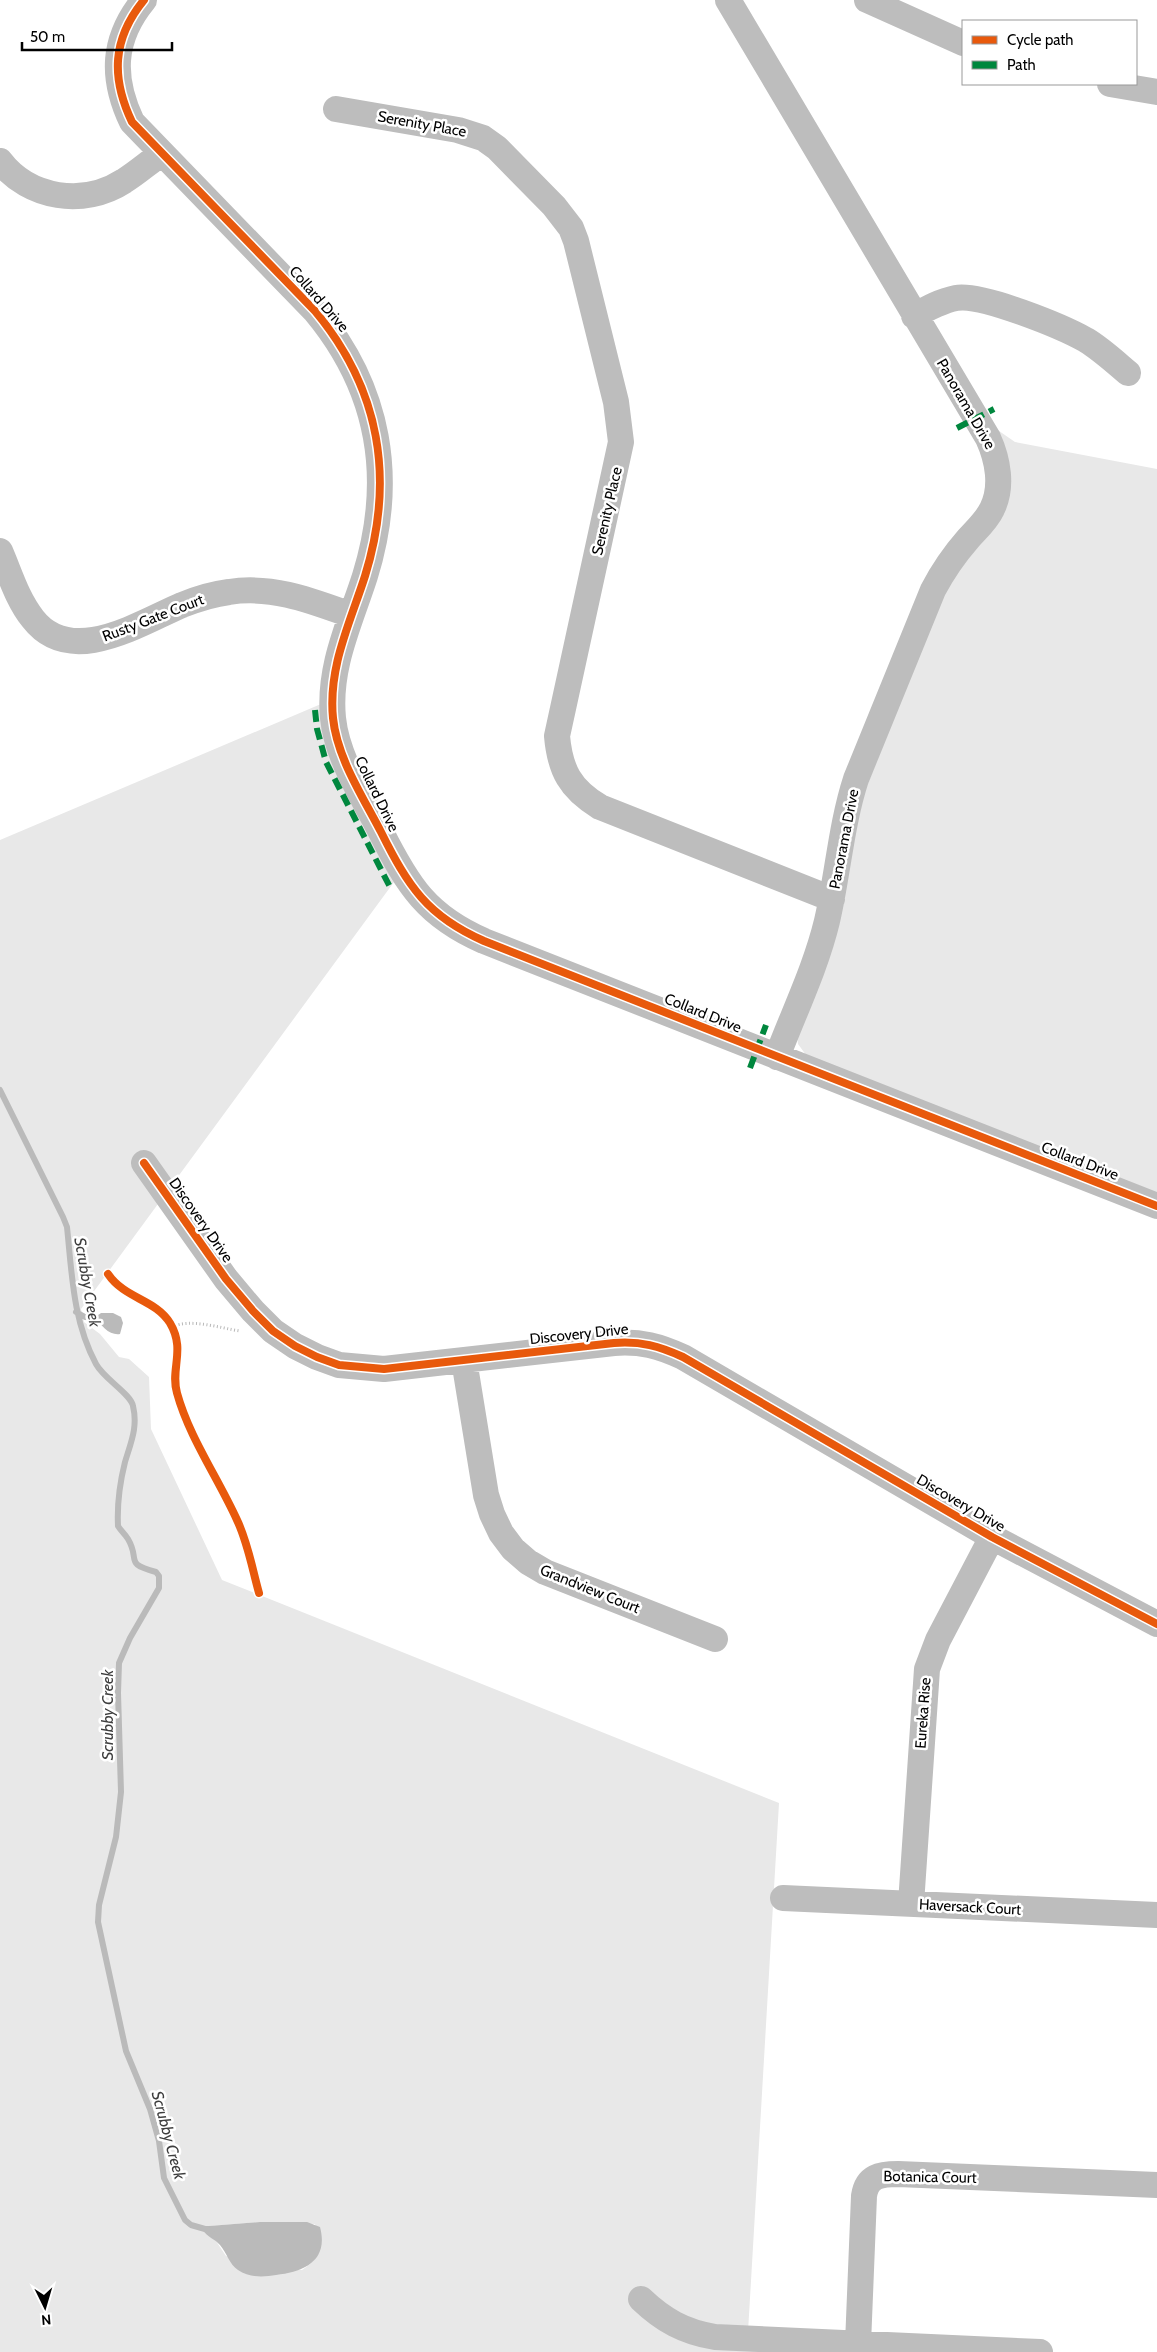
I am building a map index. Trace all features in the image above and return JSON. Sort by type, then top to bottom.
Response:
[{"type":"street","name":"Collard Drive","points":[[144,0],[125,29],[118,52],[118,78],[122,102],[132,122],[336,336],[354,367],[368,402],[377,441],[380,472],[379,507],[375,540],[335,670],[332,697],[333,719],[339,746],[396,863],[420,897],[446,922],[469,934],[1157,1206]]},
{"type":"street","points":[[867,0],[962,43]]},
{"type":"street","name":"Panorama Drive","points":[[730,1],[914,316],[988,438],[994,453],[998,472],[997,494],[992,510],[946,565],[920,617],[849,803],[832,899],[819,949],[777,1057]]},
{"type":"street","points":[[1116,85],[1157,92]]},
{"type":"street","name":"Serenity Place","points":[[336,109],[458,130],[483,138],[497,148],[554,206],[571,228],[576,240],[616,402],[621,442],[557,736],[559,756],[567,777],[581,796],[600,807],[832,899]]},
{"type":"street","points":[[0,161],[9,172],[29,186],[52,195],[76,196],[99,193],[123,182],[161,154]]},
{"type":"street","points":[[914,316],[937,303],[958,297],[974,299],[1054,324],[1088,341],[1128,373]]},
{"type":"street","name":"Rusty Gate Court","points":[[0,551],[23,605],[34,621],[50,632],[70,640],[92,641],[118,634],[183,605],[230,592],[274,592],[351,614]]},
{"type":"street","name":"Discovery Drive","points":[[144,1163],[226,1279],[273,1331],[295,1346],[339,1365],[360,1369],[384,1370],[614,1343],[636,1341],[652,1343],[683,1357],[992,1538],[1157,1624]]},
{"type":"street","name":"Grandview Court","points":[[464,1360],[486,1495],[501,1532],[514,1549],[528,1562],[545,1572],[715,1639]]},
{"type":"street","name":"Eureka Rise","points":[[911,1904],[927,1668],[938,1640],[992,1538]]},
{"type":"street","name":"Haversack Court","points":[[783,1898],[1157,1915]]},
{"type":"street","name":"Botanica Court","points":[[858,2344],[864,2196],[867,2183],[872,2178],[898,2174],[1157,2185]]},
{"type":"street","points":[[641,2299],[666,2321],[688,2331],[715,2337],[1040,2352]]},
{"type":"path","points":[[175,1336],[171,1325],[182,1323],[243,1332]]},
{"type":"shaded area","points":[[989,424],[1015,442],[1157,469],[1157,1195],[806,1055],[798,1044],[797,1036],[856,814],[948,580],[991,530]]},
{"type":"shaded area","points":[[321,704],[394,882],[81,1309],[84,1322],[100,1334],[119,1357],[129,1359],[149,1377],[151,1429],[222,1580],[779,1803],[748,2332],[820,2352],[0,2352],[0,840]],"holes":[[[260,2222],[315,2224],[320,2245],[318,2255],[302,2270],[226,2256],[209,2226]]]},
{"type":"shaded area","points":[[101,1313],[113,1313],[121,1317],[123,1323],[120,1334],[109,1332],[103,1327],[97,1316]]},
{"type":"shaded area","points":[[260,2222],[307,2222],[320,2227],[322,2239],[321,2248],[317,2256],[312,2263],[296,2271],[271,2276],[252,2276],[242,2273],[235,2268],[220,2245],[203,2230],[205,2226]]},
{"type":"waterway","name":"Scrubby Creek","points":[[0,1090],[67,1227],[72,1280],[78,1314],[88,1348],[100,1370],[128,1396],[133,1406],[135,1421],[120,1486],[118,1526],[132,1546],[136,1563],[156,1572],[159,1576],[159,1588],[130,1638],[119,1663],[121,1792],[116,1837],[99,1905],[98,1922],[126,2051],[150,2109],[159,2141],[164,2178],[185,2220],[191,2225],[212,2231]]},
{"type":"waterway","points":[[76,1312],[85,1317],[100,1318]]},
{"type":"marked path","points":[[957,428],[994,409]]},
{"type":"marked path","points":[[315,710],[317,729],[326,762],[391,889]]},
{"type":"marked path","points":[[750,1068],[766,1025]]},
{"type":"cycle path","points":[[144,0],[126,29],[118,59],[121,90],[132,122],[315,311],[337,341],[354,372],[367,404],[376,436],[380,470],[379,505],[374,540],[365,576],[337,663],[332,699],[333,718],[335,733],[345,762],[410,884],[433,910],[464,931],[484,941],[1157,1206]]},
{"type":"cycle path","points":[[144,1163],[226,1279],[253,1311],[273,1331],[295,1346],[317,1357],[339,1365],[384,1369],[614,1343],[633,1343],[658,1347],[683,1357],[992,1537],[1157,1624]]},
{"type":"cycle path","points":[[108,1274],[123,1289],[164,1315],[175,1333],[177,1342],[175,1384],[182,1409],[196,1441],[241,1529],[259,1593]]}]
